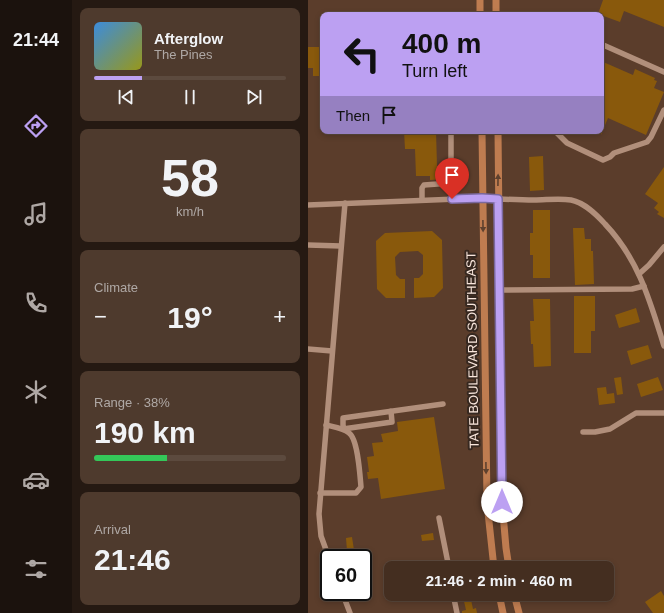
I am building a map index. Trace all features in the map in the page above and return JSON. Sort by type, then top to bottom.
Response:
[{"type":"main road","points":[[480,0],[480,12]]},
{"type":"main road","points":[[496,0],[496,12]]},
{"type":"main road","name":"TATE BOULEVARD SOUTHEAST","points":[[482,134],[487,503],[493,561]]},
{"type":"main road","points":[[498,134],[502,502],[508,561]]},
{"type":"main road","points":[[500,601],[503,613]]},
{"type":"main road","points":[[516,601],[519,613]]},
{"type":"street","points":[[604,45],[664,72]]},
{"type":"street","points":[[558,134],[567,142],[603,160],[610,157],[614,153],[647,142],[652,137],[664,110]]},
{"type":"street","points":[[422,200],[422,188],[424,185],[451,183],[450,134]]},
{"type":"street","points":[[308,205],[482,198],[566,200],[578,202],[591,210],[610,229],[626,250],[639,273],[663,337],[664,346]]},
{"type":"street","points":[[326,549],[320,529],[320,494],[345,203]]},
{"type":"street","points":[[308,246],[341,246]]},
{"type":"street","points":[[639,273],[649,265],[664,247]]},
{"type":"street","points":[[500,290],[626,289],[644,286]]},
{"type":"street","points":[[308,349],[332,351]]},
{"type":"street","points":[[343,429],[343,418],[443,404]]},
{"type":"street","points":[[343,429],[392,422],[391,411]]},
{"type":"street","points":[[583,432],[595,432],[610,429],[636,413],[664,413]]},
{"type":"street","points":[[320,494],[356,493],[361,487],[355,444],[351,434],[343,429],[326,425]]},
{"type":"street","points":[[439,518],[448,561]]},
{"type":"street","points":[[345,601],[350,613]]},
{"type":"street","points":[[454,601],[457,613]]},
{"type":"building","points":[[603,0],[664,0],[664,27],[624,11],[620,22],[604,16],[604,12],[599,12]]},
{"type":"building","points":[[308,47],[320,47],[320,76],[313,76],[313,68],[308,68]]},
{"type":"building","points":[[604,62],[633,75],[635,69],[655,78],[654,80],[657,81],[654,88],[664,92],[646,135],[608,118],[604,128]]},
{"type":"building","points":[[404,134],[436,134],[437,166],[444,166],[445,179],[430,180],[430,176],[416,176],[415,149],[405,149]]},
{"type":"building","points":[[543,156],[544,190],[530,191],[529,157]]},
{"type":"building","points":[[664,167],[664,218],[657,214],[659,212],[654,208],[658,203],[645,194]]},
{"type":"building","points":[[533,210],[550,210],[550,278],[533,278],[533,255],[530,255],[530,233],[533,233]]},
{"type":"building","points":[[573,228],[584,228],[585,239],[591,239],[594,284],[575,285]]},
{"type":"building","points":[[432,231],[442,240],[443,288],[434,297],[414,298],[414,278],[419,278],[423,274],[423,255],[418,251],[400,252],[395,257],[396,275],[400,279],[405,279],[405,298],[386,298],[377,289],[376,241],[385,233]]},
{"type":"building","points":[[574,296],[595,296],[595,331],[591,331],[591,353],[574,353]]},
{"type":"building","points":[[533,299],[550,299],[551,366],[534,367],[530,321],[534,321]]},
{"type":"building","points":[[636,308],[640,322],[619,328],[615,315]]},
{"type":"building","points":[[648,345],[652,358],[631,365],[627,351]]},
{"type":"building","points":[[621,377],[623,394],[617,395],[614,378]]},
{"type":"building","points":[[658,377],[663,390],[641,397],[637,384]]},
{"type":"building","points":[[606,387],[607,394],[614,393],[615,403],[599,405],[597,388]]},
{"type":"building","points":[[434,417],[445,489],[381,499],[378,478],[368,479],[367,472],[369,472],[367,457],[374,456],[372,443],[383,442],[381,434],[398,431],[397,422]]},
{"type":"building","points":[[433,533],[434,540],[422,541],[421,535]]},
{"type":"building","points":[[352,537],[354,549],[347,549],[346,538]]},
{"type":"building","points":[[661,591],[664,596],[664,613],[653,613],[645,602]]},
{"type":"building","points":[[464,601],[471,601],[473,609],[476,608],[477,613],[462,613],[462,611],[466,610]]},
{"type":"route","points":[[452,199],[498,199],[502,502]]}]
